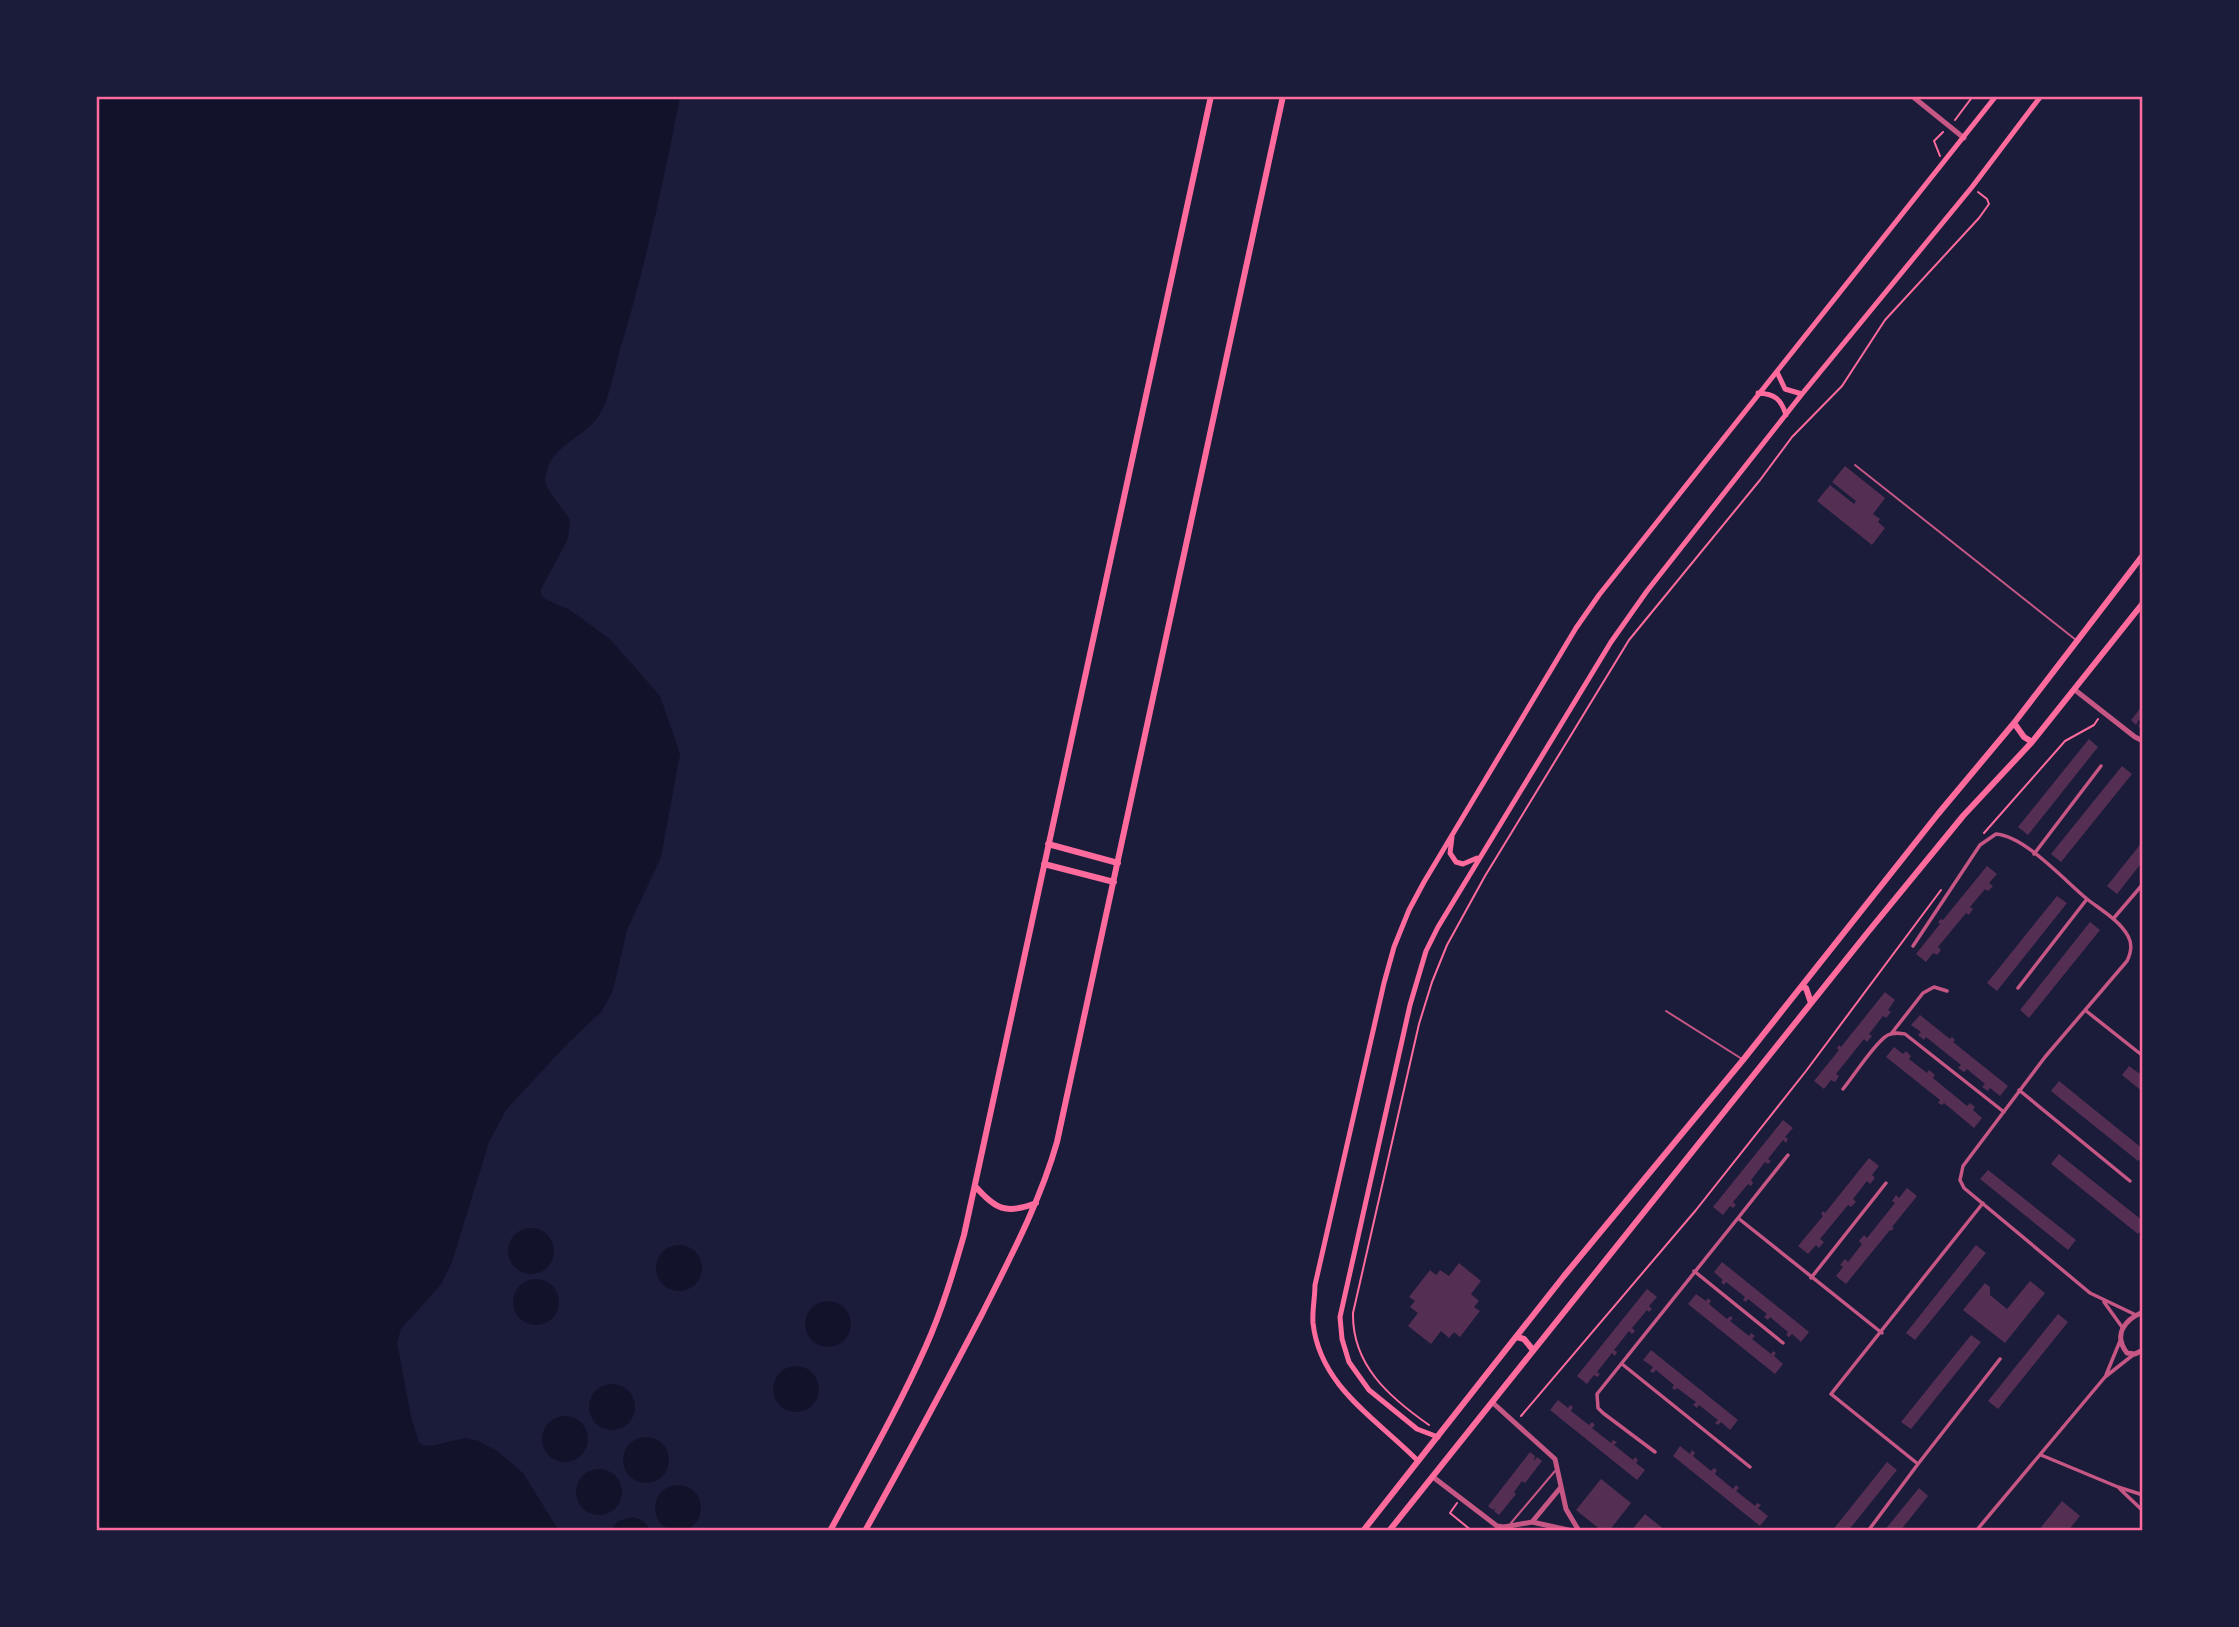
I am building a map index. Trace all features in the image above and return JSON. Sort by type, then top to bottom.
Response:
[{"type":"main road","points":[[831,1531],[926,1346],[955,1267],[975,1186],[1210,96]]},
{"type":"main road","points":[[865,1531],[1002,1275],[1036,1203],[1057,1142],[1283,96]]},
{"type":"main road","points":[[1418,1461],[1342,1391],[1318,1349],[1312,1321],[1315,1285],[1384,984],[1394,947],[1409,910],[1452,834],[1599,595],[1996,96]]},
{"type":"main road","points":[[1440,1434],[1417,1429],[1363,1383],[1349,1362],[1342,1339],[1340,1317],[1417,979],[1426,951],[1479,856],[1611,642],[1647,591],[1802,394],[1972,187],[2041,96]]},
{"type":"main road","points":[[1777,372],[1785,389],[1802,394]]},
{"type":"main road","points":[[1758,393],[1775,397],[1783,405],[1786,415]]},
{"type":"main road","points":[[1363,1531],[1564,1276],[1743,1060],[1938,814],[2014,723],[2143,555]]},
{"type":"main road","points":[[1389,1531],[1811,1003],[1963,816],[2032,742],[2143,603]]},
{"type":"main road","points":[[2014,723],[2032,742]]},
{"type":"main road","points":[[1452,834],[1450,853],[1456,862],[1469,863],[1479,856]]},
{"type":"main road","points":[[1048,844],[1118,863]]},
{"type":"main road","points":[[1044,864],[1114,882]]},
{"type":"main road","points":[[1801,987],[1806,988],[1811,1003]]},
{"type":"main road","points":[[975,1186],[990,1203],[1004,1209],[1019,1210],[1036,1203]]},
{"type":"main road","points":[[1517,1337],[1527,1342],[1533,1350]]},
{"type":"street","points":[[1912,96],[1964,138]]},
{"type":"street","points":[[2136,612],[2143,618]]},
{"type":"street","points":[[2075,690],[2143,741]]},
{"type":"street","points":[[2034,854],[2101,766]]},
{"type":"street","points":[[1913,946],[1980,845],[1996,834],[2004,835],[2034,854],[2113,919],[2128,936],[2132,951],[2127,961],[2019,1090],[1960,1173],[1961,1184],[2102,1300],[2122,1327]]},
{"type":"street","points":[[2113,919],[2143,884]]},
{"type":"street","points":[[2018,988],[2087,899]]},
{"type":"street","points":[[1843,1089],[1923,993],[1934,987],[1947,991]]},
{"type":"street","points":[[2085,1010],[2143,1056]]},
{"type":"street","points":[[1891,1034],[1905,1034],[2004,1112]]},
{"type":"street","points":[[2019,1090],[2130,1181]]},
{"type":"street","points":[[1655,1452],[1598,1408],[1597,1394],[1788,1155]]},
{"type":"street","points":[[1811,1278],[1886,1184]]},
{"type":"street","points":[[1918,1464],[1831,1394],[1983,1203]]},
{"type":"street","points":[[1738,1218],[1882,1333]]},
{"type":"street","points":[[1695,1271],[1783,1343]]},
{"type":"street","points":[[2102,1300],[2139,1313]]},
{"type":"street","points":[[2105,1377],[2120,1341],[2122,1327],[2139,1313]]},
{"type":"street","points":[[2120,1341],[2127,1353],[2135,1354]]},
{"type":"street","points":[[1976,1531],[2105,1377],[2143,1350]]},
{"type":"street","points":[[1868,1531],[2000,1359]]},
{"type":"street","points":[[1622,1364],[1749,1467]]},
{"type":"street","points":[[1493,1403],[1552,1454],[1558,1468],[1566,1509],[1576,1531]]},
{"type":"street","points":[[2041,1455],[2118,1488],[2143,1495]]},
{"type":"street","points":[[1433,1477],[1491,1523],[1508,1526],[1532,1522],[1576,1531]]},
{"type":"street","points":[[1532,1522],[1561,1487]]},
{"type":"street","points":[[2118,1488],[2143,1511]]},
{"type":"lane","points":[[1854,465],[2077,640]]},
{"type":"lane","points":[[1666,1011],[1743,1060]]},
{"type":"lane","points":[[1508,1526],[1558,1468]]},
{"type":"path","points":[[1440,1434],[1373,1377],[1359,1350],[1353,1321],[1355,1302],[1419,1024],[1447,945],[1485,876],[1629,640],[1792,437],[1842,386],[1885,320],[1989,204],[1987,199],[1972,187]]},
{"type":"path","points":[[1981,837],[2065,741],[2094,724],[2104,712]]},
{"type":"path","points":[[1516,1423],[1696,1210],[1806,1071],[1948,881]]},
{"type":"path","points":[[1460,1499],[1450,1513],[1472,1531]]},
{"type":"shaded area","points":[[96,96],[680,96],[646,253],[607,397],[594,421],[553,457],[548,467],[546,484],[570,520],[568,539],[541,589],[541,595],[545,599],[570,610],[611,640],[660,696],[680,754],[661,857],[627,930],[613,990],[602,1011],[566,1045],[506,1110],[489,1142],[452,1262],[442,1283],[401,1329],[397,1342],[411,1417],[419,1442],[432,1446],[465,1438],[479,1441],[497,1451],[523,1473],[559,1531],[96,1531]]},
{"type":"shaded area","points":[[531,1228],[547,1235],[554,1251],[547,1267],[531,1274],[515,1267],[508,1251],[515,1235]]},
{"type":"shaded area","points":[[679,1245],[695,1252],[702,1268],[695,1284],[679,1291],[663,1284],[656,1268],[663,1252]]},
{"type":"shaded area","points":[[536,1279],[552,1286],[559,1302],[552,1318],[536,1325],[520,1318],[513,1302],[520,1286]]},
{"type":"shaded area","points":[[828,1301],[844,1308],[851,1324],[844,1340],[828,1347],[812,1340],[805,1324],[812,1308]]},
{"type":"shaded area","points":[[796,1366],[812,1373],[819,1389],[812,1405],[796,1412],[780,1405],[773,1389],[780,1373]]},
{"type":"shaded area","points":[[612,1384],[628,1391],[635,1407],[628,1423],[612,1430],[596,1423],[589,1407],[596,1391]]},
{"type":"shaded area","points":[[565,1416],[581,1423],[588,1439],[581,1455],[565,1462],[549,1455],[542,1439],[549,1423]]},
{"type":"shaded area","points":[[646,1437],[662,1444],[669,1460],[662,1476],[646,1483],[630,1476],[623,1460],[630,1444]]},
{"type":"shaded area","points":[[599,1469],[615,1476],[622,1492],[615,1508],[599,1515],[583,1508],[576,1492],[583,1476]]},
{"type":"shaded area","points":[[678,1485],[694,1492],[701,1508],[694,1524],[678,1531],[662,1524],[655,1508],[662,1492]]},
{"type":"shaded area","points":[[633,1517],[643,1521],[652,1531],[610,1531],[618,1521]]},
{"type":"building","points":[[1845,466],[1885,498],[1873,514],[1885,528],[1872,545],[1817,501],[1830,485],[1854,504],[1856,501],[1832,482]]},
{"type":"building","points":[[2143,705],[2143,730],[2138,726],[2141,722],[2139,720],[2136,725],[2131,720]]},
{"type":"building","points":[[2089,739],[2098,747],[2028,835],[2018,827]]},
{"type":"building","points":[[2122,766],[2132,774],[2061,862],[2051,854]]},
{"type":"building","points":[[2143,841],[2143,861],[2117,894],[2107,886]]},
{"type":"building","points":[[1987,866],[1997,874],[1989,883],[1993,886],[1988,891],[1985,889],[1970,907],[1973,909],[1969,915],[1966,913],[1938,947],[1941,950],[1937,955],[1933,953],[1926,962],[1916,954],[1940,924],[1938,922],[1943,920]]},
{"type":"building","points":[[2057,896],[2067,903],[1997,991],[1987,983]]},
{"type":"building","points":[[2090,922],[2100,930],[2029,1018],[2020,1010]]},
{"type":"building","points":[[1885,992],[1895,1000],[1888,1010],[1891,1012],[1886,1018],[1883,1016],[1869,1034],[1872,1036],[1867,1042],[1864,1039],[1836,1074],[1839,1076],[1835,1082],[1831,1080],[1824,1089],[1814,1081],[1839,1050],[1839,1045],[1841,1047]]},
{"type":"building","points":[[1920,1015],[1950,1039],[1952,1037],[1955,1040],[1953,1042],[2008,1086],[2000,1096],[1990,1088],[1988,1091],[1982,1087],[1985,1084],[1967,1069],[1964,1072],[1958,1068],[1961,1065],[1926,1037],[1924,1040],[1918,1035],[1921,1032],[1911,1025]]},
{"type":"building","points":[[1894,1047],[1903,1054],[1906,1051],[1911,1056],[1909,1059],[1927,1073],[1929,1070],[1935,1075],[1933,1078],[1967,1106],[1970,1103],[1975,1107],[1973,1110],[1982,1118],[1974,1128],[1944,1103],[1938,1103],[1940,1100],[1886,1057]]},
{"type":"building","points":[[2129,1066],[2143,1076],[2143,1092],[2122,1075]]},
{"type":"building","points":[[2059,1081],[2143,1149],[2143,1156],[2138,1161],[2051,1091]]},
{"type":"building","points":[[1783,1120],[1793,1128],[1785,1137],[1788,1139],[1786,1143],[1783,1140],[1768,1159],[1771,1161],[1768,1164],[1765,1162],[1751,1180],[1751,1186],[1748,1184],[1733,1202],[1736,1205],[1733,1208],[1730,1206],[1723,1215],[1713,1207]]},
{"type":"building","points":[[2059,1154],[2143,1221],[2143,1228],[2138,1234],[2051,1164]]},
{"type":"building","points":[[1869,1158],[1879,1166],[1872,1175],[1875,1178],[1870,1184],[1867,1181],[1853,1199],[1856,1202],[1851,1207],[1848,1205],[1820,1239],[1824,1242],[1819,1248],[1816,1245],[1808,1254],[1798,1246],[1823,1216],[1823,1211],[1825,1213]]},
{"type":"building","points":[[1988,1170],[2076,1240],[2068,1250],[1980,1179]]},
{"type":"building","points":[[1907,1188],[1917,1196],[1892,1227],[1894,1228],[1846,1284],[1836,1276],[1843,1267],[1840,1265],[1845,1259],[1848,1262],[1862,1244],[1859,1241],[1864,1235],[1867,1238],[1895,1203],[1892,1201],[1896,1195],[1899,1198]]},
{"type":"building","points":[[1976,1245],[1986,1253],[1915,1340],[1906,1333]]},
{"type":"building","points":[[1722,1262],[1809,1332],[1801,1342],[1792,1334],[1789,1337],[1786,1335],[1788,1332],[1770,1317],[1768,1320],[1764,1317],[1767,1314],[1748,1299],[1746,1302],[1743,1300],[1745,1297],[1726,1282],[1724,1285],[1721,1282],[1723,1280],[1714,1272]]},
{"type":"building","points":[[1459,1263],[1481,1281],[1471,1294],[1479,1301],[1474,1307],[1480,1311],[1460,1337],[1454,1332],[1449,1338],[1441,1331],[1431,1344],[1408,1326],[1418,1313],[1410,1307],[1415,1301],[1409,1297],[1430,1270],[1436,1275],[1440,1270],[1449,1276]]},
{"type":"building","points":[[2030,1281],[2045,1293],[2005,1343],[1963,1310],[1985,1283],[1990,1287],[1990,1295],[2007,1309]]},
{"type":"building","points":[[1647,1289],[1657,1297],[1649,1306],[1652,1309],[1649,1312],[1647,1310],[1632,1328],[1635,1331],[1632,1334],[1629,1331],[1614,1350],[1617,1352],[1615,1356],[1612,1353],[1597,1372],[1600,1374],[1597,1377],[1594,1375],[1587,1384],[1577,1376]]},
{"type":"building","points":[[1696,1294],[1706,1301],[1708,1298],[1711,1301],[1709,1304],[1727,1319],[1730,1316],[1733,1318],[1730,1321],[1749,1336],[1751,1333],[1755,1336],[1752,1339],[1771,1354],[1773,1351],[1776,1353],[1774,1356],[1783,1364],[1775,1374],[1688,1304]]},
{"type":"building","points":[[2058,1314],[2068,1322],[1998,1409],[1988,1401]]},
{"type":"building","points":[[1971,1335],[1981,1342],[1911,1429],[1901,1422]]},
{"type":"building","points":[[1651,1350],[1738,1420],[1730,1430],[1721,1422],[1718,1425],[1715,1423],[1718,1420],[1699,1405],[1697,1408],[1693,1405],[1696,1402],[1677,1388],[1672,1388],[1674,1385],[1656,1370],[1653,1373],[1650,1371],[1653,1367],[1643,1360]]},
{"type":"building","points":[[1558,1400],[1568,1408],[1570,1405],[1573,1407],[1571,1411],[1589,1425],[1592,1422],[1595,1425],[1592,1428],[1611,1443],[1613,1440],[1617,1442],[1614,1445],[1633,1460],[1635,1457],[1638,1460],[1636,1463],[1645,1470],[1637,1480],[1550,1410]]},
{"type":"building","points":[[1680,1446],[1690,1454],[1692,1450],[1695,1453],[1693,1456],[1711,1471],[1714,1468],[1717,1470],[1715,1474],[1733,1489],[1736,1485],[1739,1488],[1736,1491],[1755,1506],[1757,1503],[1761,1505],[1758,1508],[1768,1516],[1760,1526],[1673,1456]]},
{"type":"building","points":[[1530,1452],[1535,1456],[1534,1461],[1537,1457],[1542,1461],[1525,1483],[1522,1481],[1514,1492],[1516,1494],[1499,1515],[1494,1511],[1496,1508],[1493,1510],[1488,1506]]},
{"type":"building","points":[[1887,1462],[1897,1470],[1848,1531],[1832,1531]]},
{"type":"building","points":[[1601,1479],[1631,1503],[1609,1531],[1602,1531],[1576,1510]]},
{"type":"building","points":[[1919,1488],[1928,1496],[1900,1531],[1884,1531]]},
{"type":"building","points":[[2062,1501],[2080,1516],[2068,1531],[2038,1531]]},
{"type":"building","points":[[1645,1514],[1666,1531],[1631,1531]]}]
